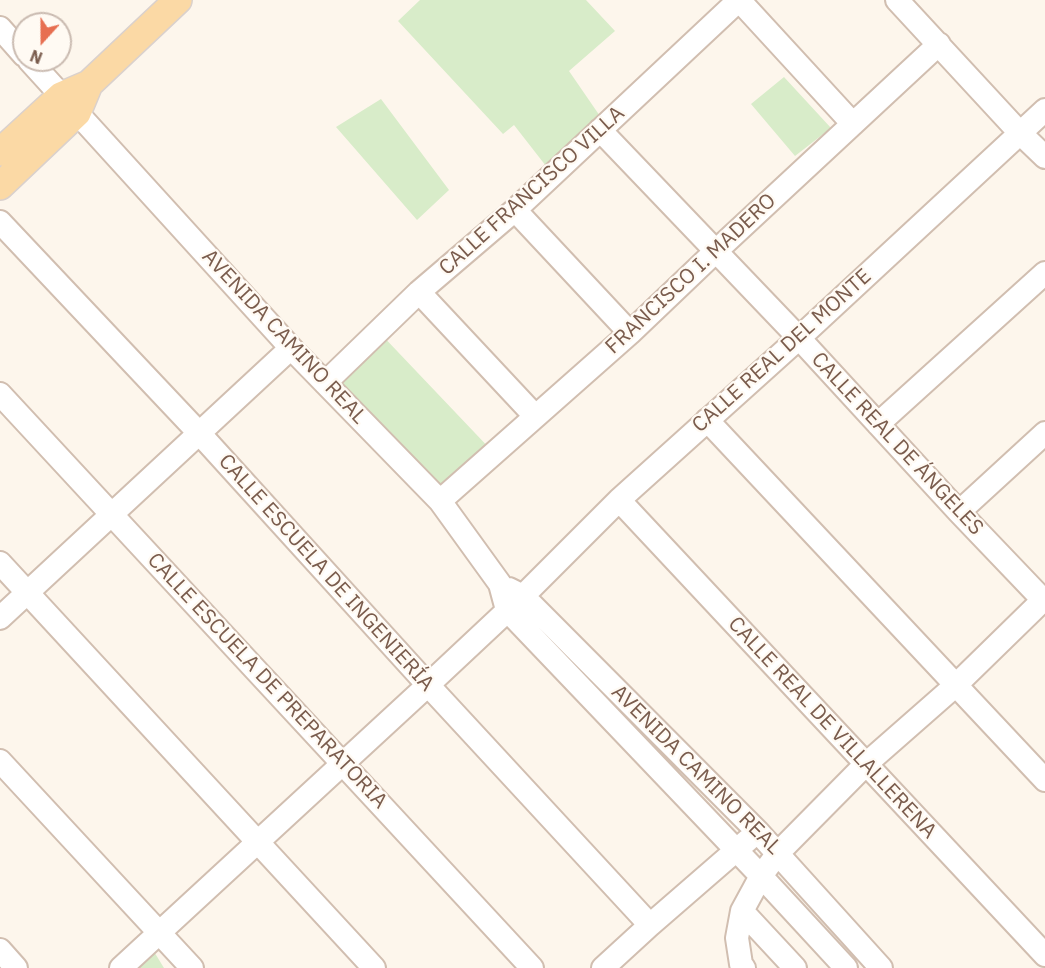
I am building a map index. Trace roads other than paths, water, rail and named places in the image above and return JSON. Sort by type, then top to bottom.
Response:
[{"type":"main road","points":[[0,186],[69,104],[178,0]]},
{"type":"main road","points":[[0,152],[69,104]]},
{"type":"street","points":[[739,0],[853,124]]},
{"type":"street","name":"CALLE FRANCISCO VILLA","points":[[325,383],[419,292],[515,210],[739,0]]},
{"type":"street","points":[[897,0],[1045,157]]},
{"type":"street","points":[[0,28],[12,42]]},
{"type":"street","name":"FRANCISCO I. MADERO","points":[[440,501],[630,333],[939,44]]},
{"type":"street","name":"AVENIDA CAMINO REAL","points":[[40,72],[291,348],[440,501],[515,603],[736,850],[846,968]]},
{"type":"street","name":"CALLE REAL DEL MONTE","points":[[121,968],[428,685],[619,500],[799,338],[1045,110]]},
{"type":"street","name":"CALLE REAL DE ÁNGELES","points":[[600,130],[799,338],[959,512],[1044,600]]},
{"type":"street","points":[[515,210],[630,333]]},
{"type":"street","name":"CALLE ESCUELA DE INGENIERÍA","points":[[0,222],[200,434],[428,685],[650,924]]},
{"type":"street","points":[[878,424],[1045,273]]},
{"type":"street","points":[[419,292],[535,416]]},
{"type":"street","points":[[0,618],[291,348]]},
{"type":"street","name":"CALLE ESCUELA DE PREPARATORIA","points":[[0,394],[532,968]]},
{"type":"street","points":[[707,420],[1045,780]]},
{"type":"street","points":[[959,512],[1045,433]]},
{"type":"street","name":"CALLE REAL DE VILLALLERENA","points":[[619,500],[1045,956]]},
{"type":"street","points":[[0,563],[374,968]]},
{"type":"street","points":[[744,968],[741,964],[737,938],[742,911],[761,876],[778,853],[866,764],[956,685],[1044,600]]},
{"type":"street","name":"AVENIDA CAMINO REAL","points":[[515,603],[758,832],[881,968]]},
{"type":"street","points":[[0,761],[192,968]]},
{"type":"street","points":[[603,968],[650,924],[758,832]]},
{"type":"street","points":[[742,911],[795,968]]},
{"type":"street","points":[[0,950],[16,968]]}]
